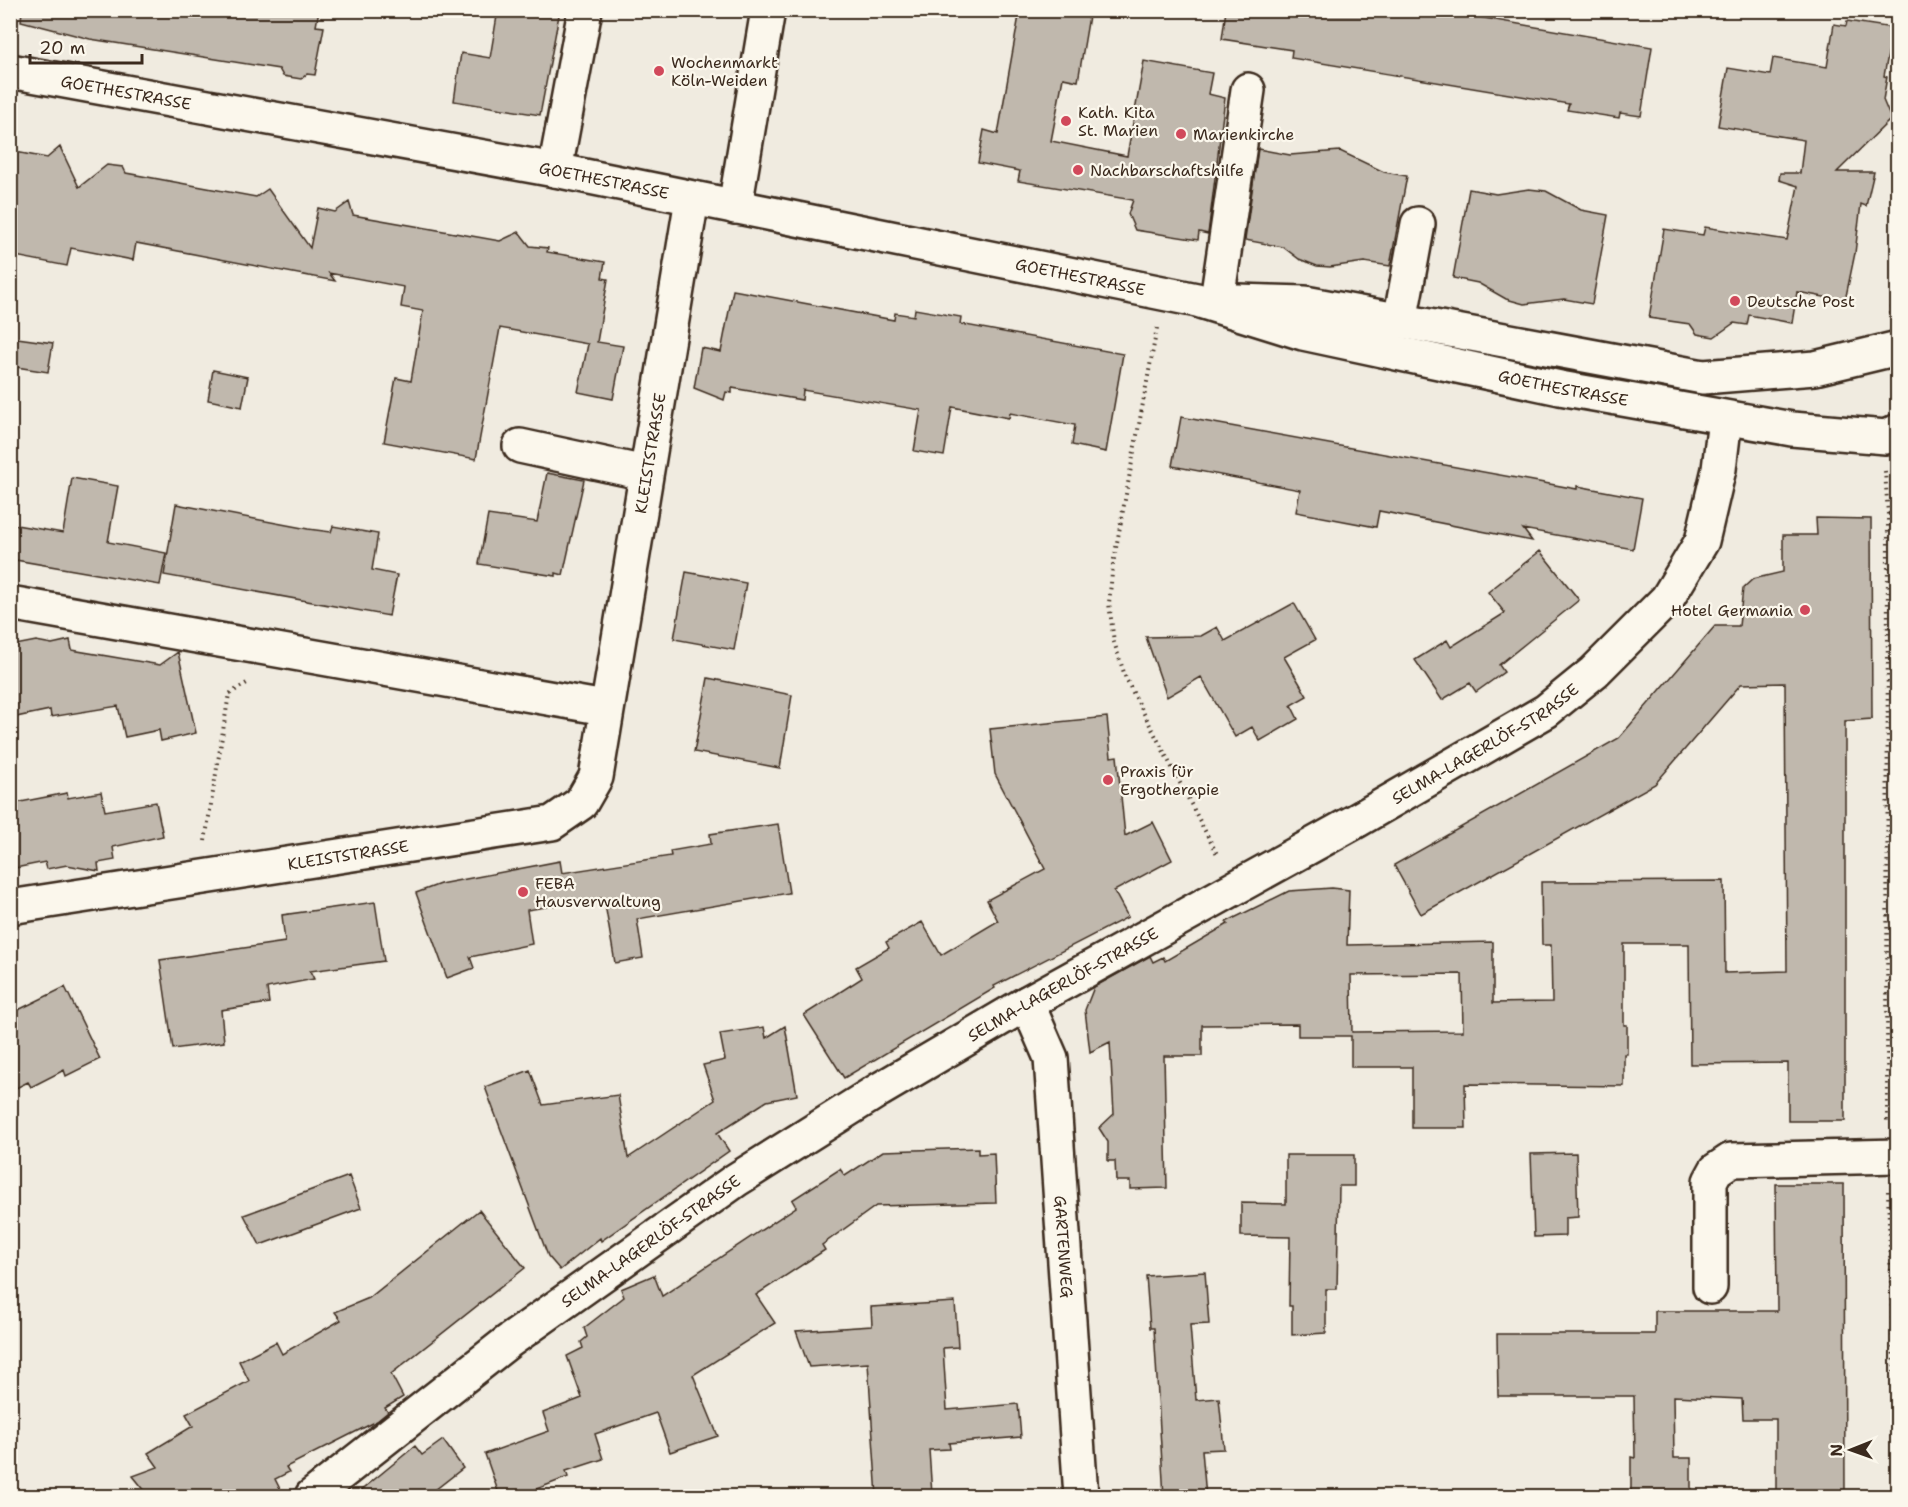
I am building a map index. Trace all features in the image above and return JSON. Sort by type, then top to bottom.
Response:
[{"type":"street","points":[[555,170],[585,10]]},
{"type":"street","points":[[735,207],[768,10]]},
{"type":"street","name":"GOETHESTRASSE","points":[[10,71],[555,170],[1164,293],[1207,300],[1305,303],[1703,377],[1815,368],[1898,348]]},
{"type":"street","points":[[1207,300],[1248,90]]},
{"type":"street","name":"KLEISTSTRASSE","points":[[10,907],[552,823],[581,803],[596,777],[605,708],[692,199]]},
{"type":"street","points":[[1400,321],[1418,224]]},
{"type":"street","name":"GOETHESTRASSE","points":[[1207,300],[1303,333],[1560,388],[1792,429],[1886,437],[1898,431]]},
{"type":"street","name":"SELMA-LAGERLÖF-STRASSE","points":[[312,1497],[509,1341],[736,1180],[870,1096],[1027,1003],[1235,889],[1546,711],[1594,672],[1667,599],[1702,541],[1719,469],[1725,418]]},
{"type":"street","points":[[520,446],[645,473]]},
{"type":"street","points":[[10,603],[605,708]]},
{"type":"street","name":"GARTENWEG","points":[[1027,1003],[1051,1058],[1081,1497]]},
{"type":"street","points":[[1710,1287],[1710,1180],[1716,1170],[1731,1160],[1892,1156]]},
{"type":"path","points":[[1890,316],[1898,269]]},
{"type":"path","points":[[1164,293],[1113,564],[1109,603],[1114,642],[1126,679],[1235,889]]},
{"type":"path","points":[[1885,474],[1888,514],[1892,1156],[1898,1490]]},
{"type":"path","points":[[1888,514],[1898,513]]},
{"type":"path","points":[[199,878],[229,694],[247,682],[255,647]]},
{"type":"building","points":[[22,10],[319,10],[316,26],[324,27],[315,75],[307,74],[301,79],[283,76],[279,69],[90,39],[21,21]]},
{"type":"building","points":[[498,10],[560,10],[540,115],[454,101],[461,53],[490,58]]},
{"type":"building","points":[[1020,10],[1090,10],[1078,81],[1063,78],[1051,141],[1127,156],[1144,61],[1212,73],[1208,94],[1225,98],[1208,234],[1199,232],[1198,240],[1135,230],[1128,214],[1133,200],[1018,181],[1020,171],[978,163],[984,130],[998,134]]},
{"type":"building","points":[[1226,10],[1438,10],[1652,47],[1641,116],[1620,113],[1619,118],[1567,110],[1569,104],[1291,58],[1292,50],[1222,39]]},
{"type":"building","points":[[1847,21],[1893,28],[1884,76],[1887,77],[1883,100],[1891,119],[1837,172],[1874,172],[1866,206],[1861,204],[1855,253],[1845,301],[1797,292],[1792,323],[1749,315],[1747,325],[1734,323],[1714,337],[1697,334],[1690,324],[1649,318],[1664,229],[1703,235],[1705,227],[1787,240],[1798,186],[1779,180],[1780,173],[1800,173],[1804,140],[1718,126],[1728,68],[1770,75],[1773,58],[1827,67],[1834,24],[1846,26]]},
{"type":"building","points":[[60,147],[79,187],[107,165],[123,167],[126,173],[256,197],[268,189],[310,248],[318,208],[335,212],[349,202],[353,215],[500,241],[519,232],[530,246],[548,248],[547,252],[605,262],[602,278],[608,279],[597,342],[623,346],[613,399],[578,392],[588,344],[500,328],[476,459],[384,442],[396,378],[411,381],[423,311],[401,307],[404,287],[329,273],[335,281],[136,243],[133,260],[71,248],[67,266],[10,255],[10,151],[47,158]]},
{"type":"building","points":[[1258,149],[1290,155],[1340,151],[1384,172],[1407,176],[1390,266],[1364,262],[1330,267],[1317,266],[1299,259],[1283,247],[1245,240]]},
{"type":"building","points":[[1469,189],[1496,194],[1529,189],[1546,191],[1581,210],[1608,215],[1592,304],[1564,299],[1524,304],[1506,299],[1478,283],[1453,278]]},
{"type":"building","points":[[733,290],[894,320],[895,313],[914,316],[915,309],[961,317],[960,324],[1123,354],[1106,452],[1072,445],[1075,425],[1010,413],[1009,418],[952,407],[944,456],[914,451],[921,410],[803,390],[802,400],[732,388],[732,393],[726,392],[724,400],[694,388],[701,348],[721,352]]},
{"type":"building","points":[[10,337],[53,343],[48,372],[10,366]]},
{"type":"building","points":[[213,370],[248,377],[242,407],[208,400]]},
{"type":"building","points":[[1181,417],[1577,489],[1577,486],[1642,498],[1633,549],[1523,529],[1532,541],[1379,511],[1376,527],[1296,512],[1300,490],[1172,466]]},
{"type":"building","points":[[547,473],[584,480],[563,575],[556,573],[556,576],[479,564],[488,515],[537,522]]},
{"type":"building","points":[[72,478],[118,486],[108,542],[166,553],[160,585],[10,559],[10,524],[63,533]]},
{"type":"building","points":[[176,504],[308,529],[331,532],[333,526],[378,534],[372,570],[397,575],[389,616],[164,575]]},
{"type":"building","points":[[1816,518],[1871,519],[1872,719],[1845,721],[1845,1121],[1788,1121],[1788,1063],[1690,1064],[1689,944],[1624,944],[1624,1025],[1627,1025],[1627,1054],[1624,1054],[1624,1086],[1465,1084],[1466,1128],[1412,1128],[1412,1067],[1351,1067],[1351,1036],[1298,1036],[1298,1024],[1202,1025],[1202,1056],[1164,1056],[1167,1188],[1130,1189],[1130,1181],[1116,1181],[1115,1161],[1108,1161],[1108,1142],[1099,1128],[1114,1114],[1110,1042],[1090,1052],[1085,1010],[1094,987],[1150,956],[1153,962],[1163,957],[1165,961],[1228,924],[1226,922],[1289,891],[1332,888],[1349,890],[1347,945],[1493,942],[1493,1003],[1552,1002],[1551,945],[1542,945],[1541,882],[1724,881],[1725,973],[1787,971],[1785,683],[1741,684],[1655,784],[1421,914],[1394,865],[1619,738],[1715,626],[1739,626],[1743,588],[1753,579],[1783,572],[1783,535],[1817,535]],"holes":[[[1462,974],[1463,1031],[1352,1032],[1351,975]]]},
{"type":"building","points":[[1540,551],[1579,600],[1499,665],[1504,672],[1476,692],[1470,683],[1442,700],[1415,660],[1447,640],[1451,647],[1505,613],[1488,592]]},
{"type":"building","points":[[686,572],[746,583],[734,650],[674,639]]},
{"type":"building","points":[[1294,603],[1315,640],[1284,657],[1307,696],[1291,705],[1298,719],[1260,741],[1252,727],[1235,737],[1201,677],[1167,697],[1146,637],[1201,636],[1217,627],[1225,641]]},
{"type":"building","points":[[70,640],[72,650],[160,665],[178,652],[196,733],[161,741],[159,730],[125,737],[118,706],[51,717],[50,710],[16,717],[10,690],[10,646],[36,641],[52,644]]},
{"type":"building","points":[[708,678],[792,695],[780,768],[694,752]]},
{"type":"building","points":[[1107,717],[1111,757],[1117,756],[1125,836],[1153,822],[1172,860],[1114,891],[1128,917],[994,986],[995,988],[844,1078],[804,1015],[862,978],[856,967],[889,948],[886,942],[922,922],[941,955],[998,921],[987,900],[1045,869],[995,774],[990,729]]},
{"type":"building","points":[[101,792],[105,811],[156,802],[163,836],[113,847],[115,860],[98,863],[99,871],[67,865],[47,869],[45,862],[10,869],[10,804],[67,793],[68,798]]},
{"type":"building","points":[[778,824],[789,893],[637,919],[643,958],[615,963],[605,904],[602,905],[601,898],[527,910],[532,944],[470,957],[474,968],[447,978],[416,893],[440,884],[560,861],[562,873],[671,856],[670,851],[711,844],[710,834]]},
{"type":"building","points":[[375,902],[384,961],[310,971],[314,979],[267,988],[269,1003],[221,1010],[224,1042],[173,1049],[160,960],[285,942],[282,915]]},
{"type":"building","points":[[65,987],[100,1059],[66,1076],[64,1070],[31,1087],[28,1082],[10,1091],[10,1014]]},
{"type":"building","points":[[785,1026],[797,1095],[767,1101],[717,1133],[729,1151],[601,1241],[600,1238],[560,1270],[548,1256],[485,1087],[530,1070],[543,1105],[618,1095],[628,1158],[715,1100],[703,1065],[725,1060],[720,1034],[764,1027],[766,1038]]},
{"type":"building","points":[[978,1148],[978,1154],[994,1153],[996,1203],[876,1206],[822,1245],[825,1250],[756,1295],[775,1323],[693,1375],[718,1436],[670,1452],[656,1413],[595,1434],[603,1459],[566,1471],[568,1477],[534,1490],[536,1497],[500,1497],[485,1454],[549,1431],[543,1413],[582,1398],[567,1356],[583,1348],[581,1342],[587,1337],[584,1328],[624,1297],[621,1289],[654,1275],[662,1296],[796,1207],[792,1200],[840,1169],[845,1176],[883,1151]]},
{"type":"building","points":[[1576,1153],[1578,1217],[1565,1218],[1565,1236],[1534,1237],[1531,1154]]},
{"type":"building","points":[[1286,1155],[1354,1155],[1354,1186],[1339,1186],[1337,1289],[1326,1289],[1326,1333],[1292,1335],[1292,1306],[1289,1306],[1290,1237],[1241,1236],[1241,1203],[1286,1204]]},
{"type":"building","points":[[349,1176],[361,1208],[260,1245],[244,1215]]},
{"type":"building","points":[[1776,1184],[1844,1184],[1845,1497],[1776,1497],[1776,1419],[1743,1419],[1742,1399],[1673,1396],[1674,1458],[1691,1458],[1691,1497],[1631,1497],[1631,1457],[1635,1458],[1634,1396],[1498,1396],[1497,1334],[1655,1334],[1655,1311],[1777,1311]]},
{"type":"building","points":[[479,1210],[525,1268],[391,1374],[403,1397],[385,1408],[388,1412],[377,1421],[286,1467],[289,1472],[275,1479],[284,1497],[150,1497],[133,1476],[158,1467],[148,1453],[193,1426],[186,1414],[249,1381],[239,1361],[276,1342],[282,1354],[341,1320],[335,1312],[369,1298]]},
{"type":"building","points":[[1205,1272],[1209,1324],[1190,1325],[1196,1400],[1219,1398],[1224,1449],[1202,1450],[1206,1497],[1164,1497],[1154,1328],[1150,1328],[1146,1276]]},
{"type":"building","points":[[955,1302],[958,1347],[943,1348],[947,1410],[1018,1404],[1021,1437],[949,1443],[950,1449],[929,1450],[932,1495],[877,1497],[868,1363],[809,1367],[796,1331],[872,1326],[871,1307]]},
{"type":"building","points":[[443,1440],[463,1468],[426,1497],[353,1497],[415,1446],[422,1455]]},
{"type":"place","name":"Wochenmarkt Köln-Weiden","points":[[659,71]]},
{"type":"place","name":"Kath. Kita St. Marien","points":[[1066,121]]},
{"type":"place","name":"Marienkirche","points":[[1181,134]]},
{"type":"place","name":"Nachbarschaftshilfe","points":[[1078,170]]},
{"type":"place","name":"Deutsche Post","points":[[1735,301]]},
{"type":"place","name":"Hotel Germania","points":[[1805,610]]},
{"type":"place","name":"Praxis für Ergotherapie","points":[[1108,780]]},
{"type":"place","name":"FEBA Hausverwaltung","points":[[523,892]]}]
